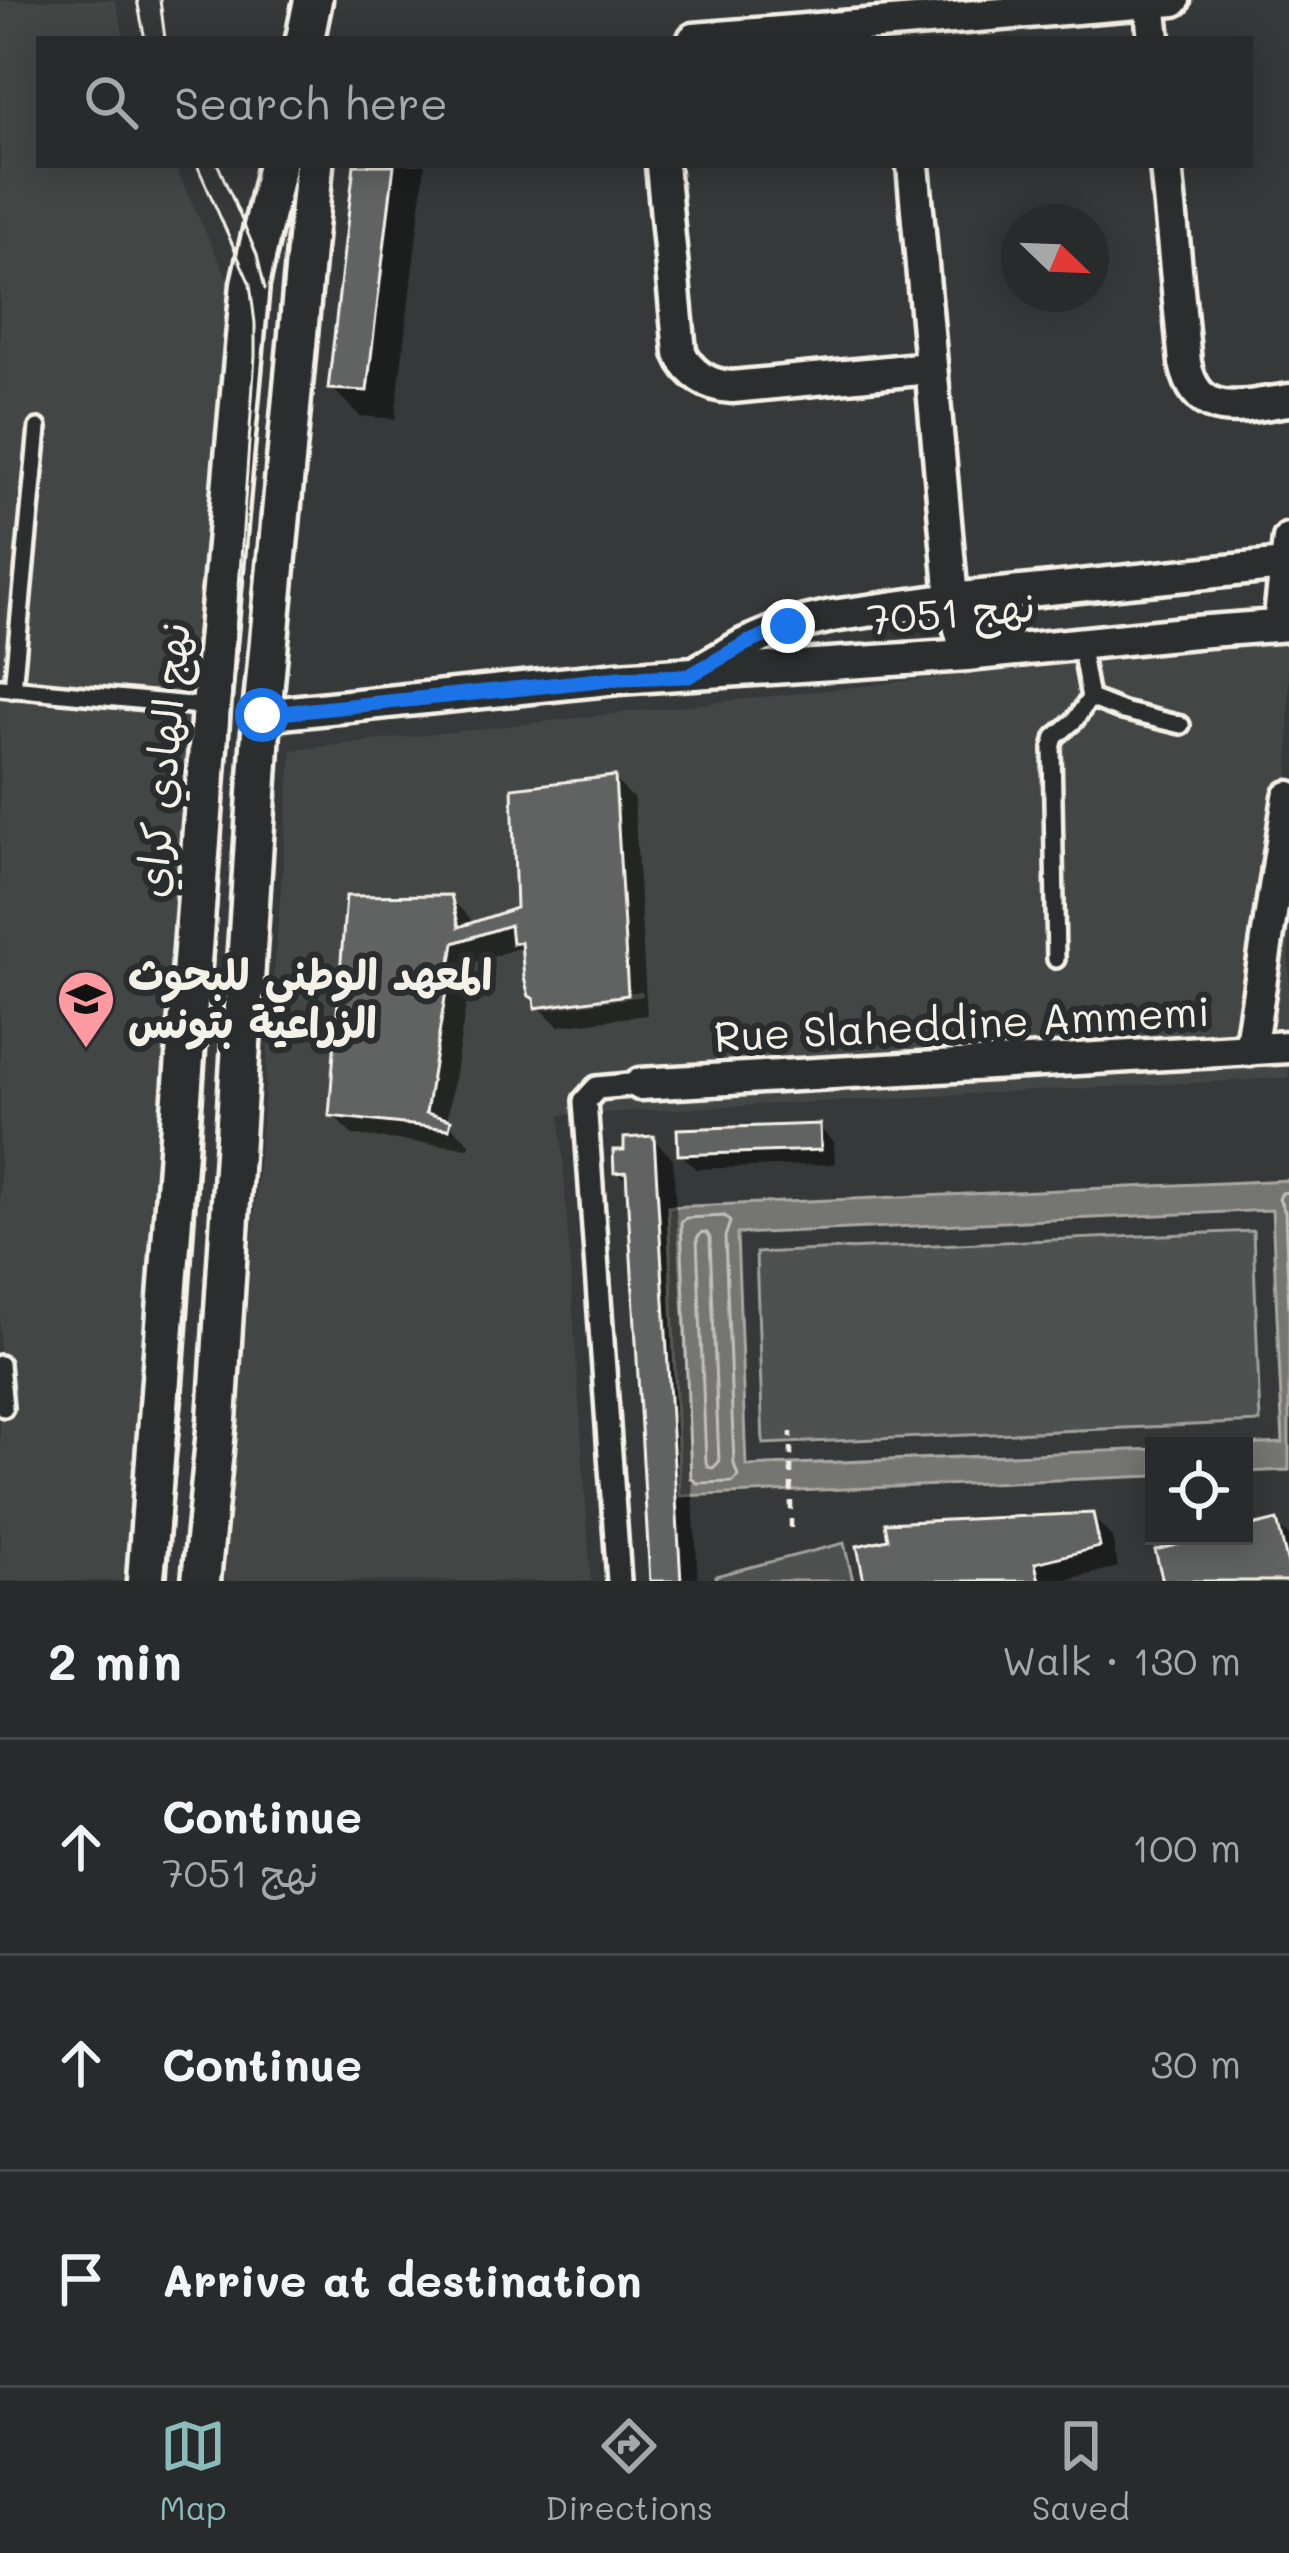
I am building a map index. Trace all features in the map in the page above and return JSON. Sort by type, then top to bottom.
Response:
[{"type":"street","points":[[305,36],[313,0]]},
{"type":"street","points":[[327,36],[331,0]]},
{"type":"street","points":[[772,36],[902,31],[1162,1],[1155,36]]},
{"type":"street","name":"نهج الهادي كراي","points":[[146,1581],[211,707],[250,284],[276,168]]},
{"type":"street","points":[[201,1581],[217,1420],[262,715],[314,168]]},
{"type":"street","points":[[662,168],[680,352],[694,374],[732,387],[929,368]]},
{"type":"street","points":[[913,168],[952,599],[967,655]]},
{"type":"street","points":[[1166,168],[1185,363],[1193,390],[1199,398],[1227,408],[1289,400]]},
{"type":"street","points":[[689,676],[745,644],[788,626],[832,616],[1288,557],[1284,626]]},
{"type":"street","name":"نهج 7051","points":[[262,715],[619,678],[967,655],[1284,626]]},
{"type":"street","points":[[1250,1049],[1289,797]]},
{"type":"street","name":"Rue Slaheddine Ammemi","points":[[640,1084],[1289,1048]]},
{"type":"street","points":[[619,1581],[585,1101],[597,1088],[640,1084]]},
{"type":"lane","points":[[38,428],[7,688],[211,707]]},
{"type":"lane","points":[[1056,959],[1052,748],[1055,737],[1090,698],[1080,643]]},
{"type":"lane","points":[[1090,698],[1181,725]]},
{"type":"lane","points":[[0,1364],[4,1408]]},
{"type":"path","points":[[791,1432],[791,1528]]},
{"type":"shaded area","name":"المعهد الوطني للبحوث الزراعية بتونس","points":[[0,0],[115,0],[124,36],[36,36],[36,168],[175,168],[231,286],[195,705],[147,1394],[127,1581],[0,1581]]},
{"type":"shaded area","points":[[1289,641],[1289,1078],[560,1115],[591,1581],[225,1581],[292,750]]},
{"type":"shaded area","points":[[1253,1231],[1260,1422],[763,1444],[756,1253]]},
{"type":"shaded area","points":[[844,1543],[853,1581],[716,1581],[715,1576]]},
{"type":"water","points":[[1289,1180],[1289,1470],[1253,1472],[1253,1444],[1283,1443],[1272,1210],[737,1234],[746,1466],[1145,1449],[1145,1476],[680,1496],[668,1207]]},
{"type":"building","points":[[354,168],[394,168],[367,391],[328,389]]},
{"type":"building","points":[[615,776],[628,995],[535,1008],[524,978],[521,942],[512,943],[510,925],[454,943],[426,1113],[451,1120],[449,1129],[329,1116],[346,896],[451,895],[459,927],[516,908],[512,788]]},
{"type":"building","points":[[820,1124],[821,1150],[678,1155],[677,1129]]},
{"type":"building","points":[[654,1136],[681,1581],[650,1581],[626,1172],[614,1173],[613,1150],[624,1150],[624,1138]]},
{"type":"building","points":[[1093,1513],[1100,1547],[1035,1563],[1039,1581],[864,1581],[857,1546],[888,1539],[885,1523]]},
{"type":"building","points":[[1277,1520],[1289,1581],[1163,1581],[1155,1550],[1176,1545],[1253,1545],[1253,1526]]},
{"type":"tram line","points":[[137,0],[144,36]]},
{"type":"tram line","points":[[160,0],[165,36]]},
{"type":"tram line","points":[[164,1581],[183,1398],[255,356],[250,284],[198,168]]},
{"type":"tram line","points":[[219,168],[257,255],[265,289]]},
{"type":"place","name":"المعهد الوطني للبحوث الزراعية بتونس","points":[[86,1050]]},
{"type":"route","points":[[262,715],[619,678],[689,676],[788,626]]}]
